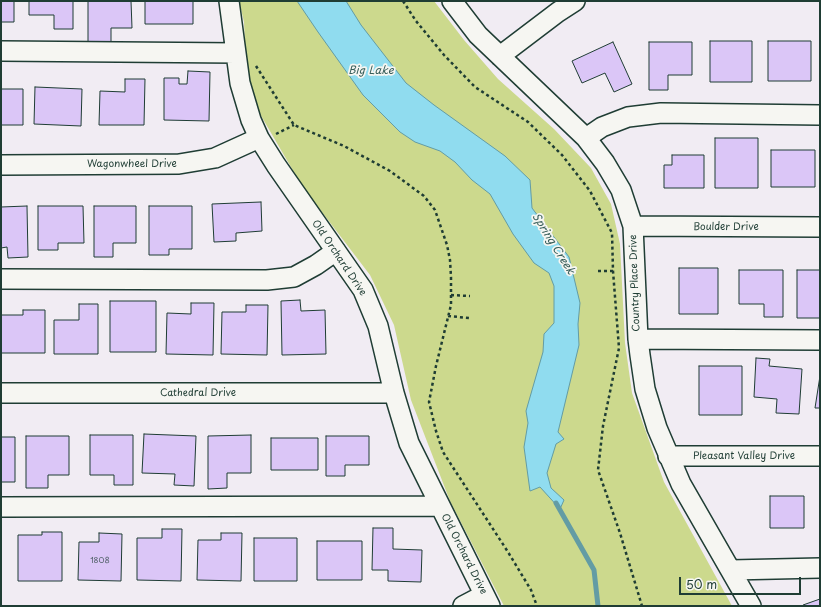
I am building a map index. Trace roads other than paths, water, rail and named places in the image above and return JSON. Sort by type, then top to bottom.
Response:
[{"type":"street","name":"Old Orchard Drive","points":[[229,1],[240,83],[251,120],[259,138],[276,165],[363,290],[378,326],[394,393],[410,443],[439,506],[487,600]]},
{"type":"street","name":"Country Place Drive","points":[[452,1],[478,35],[586,138],[605,163],[621,190],[633,226],[638,340],[645,389],[657,428],[681,484],[751,606]]},
{"type":"street","points":[[500,56],[575,1]]},
{"type":"street","points":[[1,51],[236,53]]},
{"type":"street","points":[[586,138],[602,127],[628,117],[661,113],[820,115]]},
{"type":"street","name":"Wagonwheel Drive","points":[[1,165],[180,164],[215,158],[259,138]]},
{"type":"street","name":"Boulder Drive","points":[[633,226],[820,227]]},
{"type":"street","points":[[1,280],[267,280],[294,277],[316,266],[336,251]]},
{"type":"street","points":[[638,340],[820,340]]},
{"type":"street","name":"Cathedral Drive","points":[[1,393],[394,393]]},
{"type":"street","name":"Pleasant Valley Drive","points":[[668,456],[820,456]]},
{"type":"street","points":[[1,507],[439,506]]},
{"type":"street","points":[[731,570],[820,568]]},
{"type":"street","points":[[463,606],[487,600]]},
{"type":"water","name":"Big Lake","points":[[297,1],[346,1],[361,25],[406,83],[505,156],[530,180],[532,208],[569,257],[580,303],[578,324],[579,345],[558,432],[564,439],[556,444],[547,473],[551,488],[564,500],[560,509],[540,487],[530,491],[524,447],[528,423],[526,411],[543,352],[544,334],[554,323],[554,286],[549,273],[534,263],[513,234],[490,194],[472,180],[455,162],[440,151],[415,142],[400,132],[363,95]]},
{"type":"waterway","name":"Spring Creek","points":[[556,503],[594,570],[598,606]]}]
